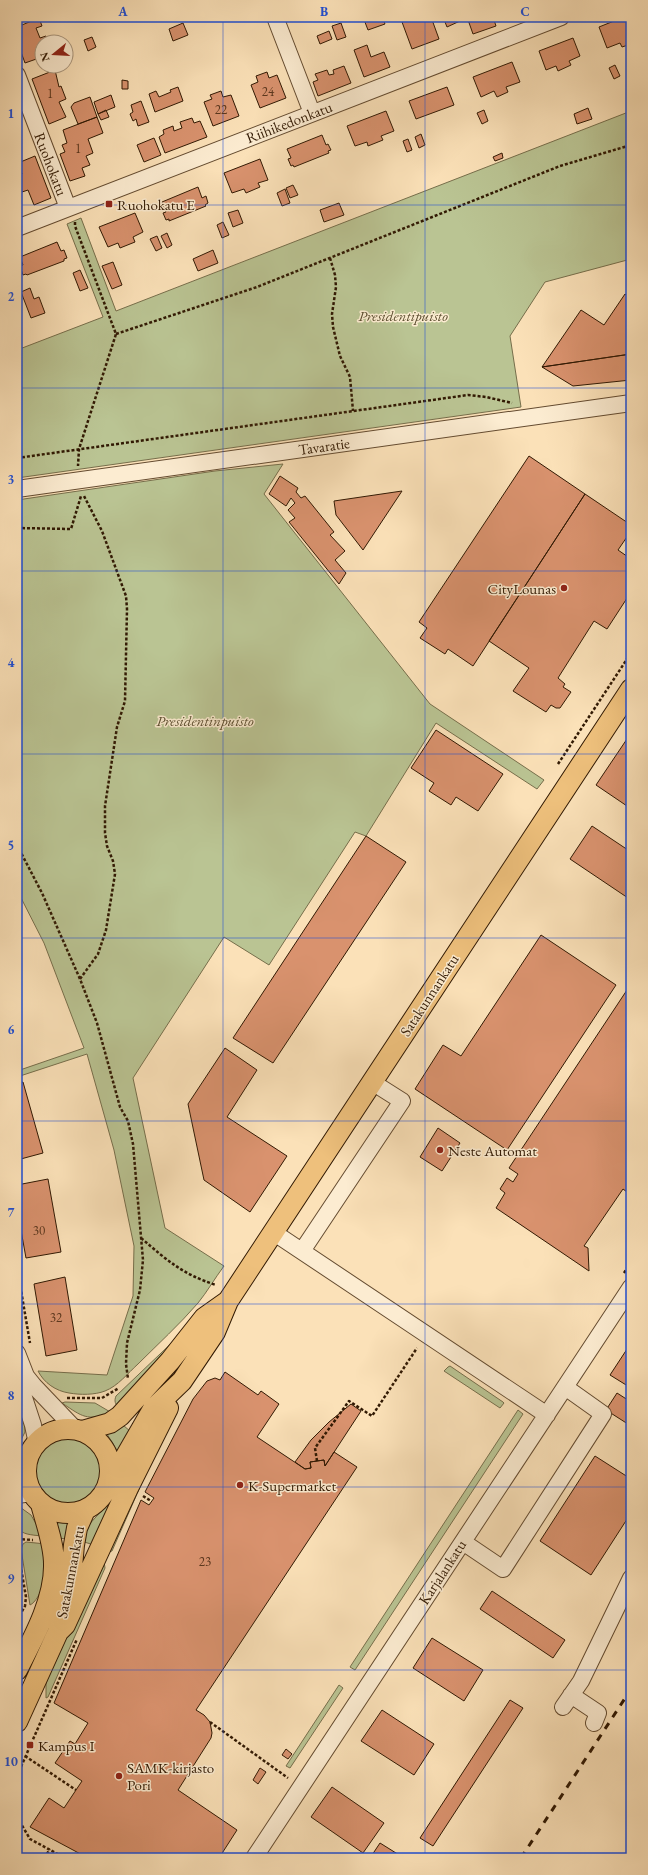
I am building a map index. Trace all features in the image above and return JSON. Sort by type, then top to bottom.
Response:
[{"type":"main road","name":"Satakunnankatu","points":[[108,1487],[153,1409],[182,1381],[215,1332],[228,1301],[631,689]]},
{"type":"main road","name":"Satakunnankatu","points":[[79,1430],[110,1423],[120,1416],[170,1361],[204,1318],[228,1301]]},
{"type":"main road","points":[[58,1632],[65,1625],[128,1488],[182,1381]]},
{"type":"main road","points":[[69,1428],[79,1430],[92,1436],[102,1445],[108,1458],[111,1473],[108,1487],[101,1498],[85,1510],[74,1513],[57,1512],[30,1497],[26,1468],[28,1453],[41,1438],[55,1431],[69,1428]]},
{"type":"main road","name":"Satakunnankatu","points":[[17,1670],[35,1636],[51,1588],[54,1565],[53,1553],[30,1497]]},
{"type":"main road","name":"Satakunnankatu","points":[[17,1722],[58,1632],[70,1588],[77,1528],[85,1510]]},
{"type":"street","points":[[275,17],[312,113]]},
{"type":"street","name":"Riihikedonkatu","points":[[17,228],[559,17]]},
{"type":"street","name":"Ruohokatu","points":[[17,75],[70,207]]},
{"type":"street","name":"Tavaratie","points":[[17,489],[631,403]]},
{"type":"street","points":[[302,1251],[402,1101],[372,1082]]},
{"type":"street","points":[[274,1232],[547,1415]]},
{"type":"street","name":"Karjalankatu","points":[[254,1858],[631,1287]]},
{"type":"street","points":[[24,1350],[26,1376],[34,1386],[79,1430]]},
{"type":"street","points":[[17,1376],[33,1425],[28,1453]]},
{"type":"street","points":[[463,1542],[503,1569],[603,1414],[565,1387]]},
{"type":"street","points":[[594,1723],[598,1713],[567,1701],[581,1681],[631,1578]]},
{"type":"path","points":[[116,334],[215,302],[330,258],[560,166],[631,145]]},
{"type":"path","points":[[70,207],[76,215],[75,226],[116,334],[80,449],[78,465],[80,480]]},
{"type":"path","points":[[330,258],[335,275],[336,287],[332,314],[333,327],[338,350],[350,377],[354,411]]},
{"type":"path","points":[[17,458],[468,395],[486,397],[516,404]]},
{"type":"path","points":[[17,528],[71,529],[82,494],[92,509],[102,530],[126,596],[125,701],[117,727],[105,806],[105,834],[107,846],[113,861],[115,874],[106,930],[98,954],[80,979]]},
{"type":"path","points":[[557,766],[631,653]]},
{"type":"path","points":[[17,845],[42,893],[80,979],[97,1023],[120,1107],[128,1121],[134,1144],[143,1260],[140,1290],[127,1343],[126,1364],[128,1379]]},
{"type":"path","points":[[141,1238],[176,1268],[216,1286],[220,1279]]},
{"type":"path","points":[[17,1267],[24,1350]]},
{"type":"path","points":[[317,1461],[315,1448],[349,1401],[372,1416],[420,1344]]},
{"type":"path","points":[[102,1398],[112,1394],[134,1374]]},
{"type":"path","points":[[141,1495],[151,1501]]},
{"type":"path","points":[[17,1545],[26,1597],[25,1606],[17,1620]]},
{"type":"path","points":[[210,1722],[290,1779]]},
{"type":"path","points":[[26,1756],[76,1790]]},
{"type":"path","points":[[17,1817],[30,1839],[65,1858]]},
{"type":"path","points":[[44,1858],[50,1849]]},
{"type":"green space","name":"Presidentipuisto","points":[[631,111],[631,259],[545,282],[510,336],[521,407],[17,478],[17,350],[103,317],[67,224],[81,218],[116,311]]},
{"type":"green space","name":"Presidentinpuisto","points":[[283,464],[264,494],[430,704],[544,780],[537,789],[436,723],[366,836],[355,832],[269,965],[224,937],[133,1078],[165,1228],[224,1266],[191,1311],[119,1383],[110,1389],[92,1394],[73,1394],[64,1392],[47,1383],[38,1371],[107,1375],[133,1296],[134,1246],[114,1150],[87,1054],[17,1077],[17,1071],[84,1048],[44,943],[17,890],[17,500],[215,471]]},
{"type":"green space","points":[[182,1333],[119,1408],[115,1402],[116,1396]]},
{"type":"green space","points":[[450,1366],[504,1403],[500,1408],[444,1371]]},
{"type":"green space","points":[[62,1403],[95,1403],[112,1413],[96,1417],[85,1416],[75,1412]]},
{"type":"green space","points":[[518,1410],[523,1414],[355,1670],[350,1667]]},
{"type":"green space","points":[[24,1416],[25,1432],[17,1448],[17,1419]]},
{"type":"green space","points":[[123,1425],[131,1432],[118,1452],[107,1434]]},
{"type":"green space","points":[[68,1437],[81,1439],[96,1452],[99,1457],[101,1470],[99,1483],[86,1498],[81,1501],[68,1503],[55,1501],[40,1488],[37,1483],[35,1470],[37,1457],[50,1442],[55,1439]]},
{"type":"green space","points":[[154,1455],[112,1551],[108,1552]]},
{"type":"green space","points":[[114,1497],[94,1545],[81,1541],[86,1528]]},
{"type":"green space","points":[[17,1505],[31,1515],[43,1536],[27,1534],[20,1530],[17,1521]]},
{"type":"green space","points":[[54,1520],[70,1523],[67,1539],[58,1538]]},
{"type":"green space","points":[[26,1542],[46,1544],[49,1555],[48,1569],[44,1584],[38,1597],[30,1605],[21,1549],[23,1544]]},
{"type":"green space","points":[[104,1561],[105,1568],[48,1697],[46,1698],[46,1684],[50,1669]]},
{"type":"green space","points":[[339,1685],[343,1688],[290,1768],[286,1766]]},
{"type":"building","points":[[177,17],[187,17],[178,20]]},
{"type":"building","points":[[227,17],[237,17],[229,20]]},
{"type":"building","points":[[363,17],[382,17],[385,24],[368,30]]},
{"type":"building","points":[[415,17],[431,17],[439,39],[412,49],[402,22]]},
{"type":"building","points":[[443,17],[458,17],[460,21],[447,27]]},
{"type":"building","points":[[467,17],[493,17],[496,26],[473,34]]},
{"type":"building","points":[[624,17],[631,17],[631,44],[622,47],[620,43],[607,48],[599,27]]},
{"type":"building","points":[[39,18],[42,26],[36,28],[38,34],[34,34],[34,60],[25,63],[17,41],[17,27]]},
{"type":"building","points":[[183,23],[188,35],[173,41],[169,29]]},
{"type":"building","points":[[341,23],[346,37],[337,40],[332,26]]},
{"type":"building","points":[[329,31],[332,39],[320,44],[317,36]]},
{"type":"building","points":[[92,37],[96,47],[88,51],[84,40]]},
{"type":"building","points":[[573,38],[580,56],[569,61],[571,65],[558,71],[556,66],[546,70],[539,51]]},
{"type":"building","points":[[367,45],[371,57],[384,52],[390,67],[364,77],[354,50]]},
{"type":"building","points":[[512,62],[520,82],[506,87],[508,92],[497,97],[494,91],[481,97],[473,77]]},
{"type":"building","points":[[615,65],[620,76],[614,79],[609,68]]},
{"type":"building","points":[[344,66],[351,83],[318,96],[313,82],[318,80],[315,74],[327,70],[329,75],[334,74],[333,70]]},
{"type":"building","points":[[267,72],[269,78],[277,75],[286,98],[260,108],[251,85],[258,82],[256,76]]},
{"type":"building","points":[[45,74],[56,74],[59,87],[61,86],[66,99],[59,102],[66,117],[49,124],[32,79]]},
{"type":"building","points":[[122,80],[128,81],[128,89],[122,89]]},
{"type":"building","points":[[178,87],[183,101],[155,112],[149,94],[156,91],[159,97]]},
{"type":"building","points":[[447,87],[454,105],[416,119],[409,101]]},
{"type":"building","points":[[221,91],[223,97],[231,95],[239,116],[213,126],[204,102],[212,99],[210,95]]},
{"type":"building","points":[[111,95],[115,107],[98,114],[94,102]]},
{"type":"building","points":[[90,97],[97,117],[78,124],[71,107],[74,103]]},
{"type":"building","points":[[141,101],[149,122],[138,126],[136,119],[133,121],[130,114],[133,112],[131,105]]},
{"type":"building","points":[[588,108],[592,119],[577,124],[574,114]]},
{"type":"building","points":[[106,110],[109,117],[101,120],[98,114]]},
{"type":"building","points":[[484,110],[488,121],[482,124],[477,113]]},
{"type":"building","points":[[386,111],[394,131],[381,136],[383,140],[368,146],[367,142],[355,146],[347,126]]},
{"type":"building","points":[[97,117],[103,133],[88,139],[93,153],[86,156],[90,165],[82,168],[85,176],[70,181],[60,154],[65,152],[62,145],[67,143],[63,130]]},
{"type":"building","points":[[192,118],[194,123],[200,121],[207,137],[165,153],[159,137],[164,134],[163,130],[173,126],[174,131],[182,128],[180,122]]},
{"type":"building","points":[[421,134],[425,145],[419,148],[415,137]]},
{"type":"building","points":[[322,135],[326,145],[328,144],[331,150],[328,151],[329,153],[294,167],[293,165],[291,166],[288,159],[291,158],[287,149]]},
{"type":"building","points":[[154,138],[161,155],[144,162],[137,145]]},
{"type":"building","points":[[408,139],[412,150],[407,152],[403,141]]},
{"type":"building","points":[[502,153],[503,158],[495,161],[493,157]]},
{"type":"building","points":[[35,156],[51,198],[34,205],[28,190],[19,193],[17,188],[17,176],[22,174],[18,163]]},
{"type":"building","points":[[260,159],[268,180],[258,183],[260,187],[246,193],[244,189],[232,193],[224,173]]},
{"type":"building","points":[[293,185],[298,195],[290,198],[286,188]]},
{"type":"building","points":[[198,187],[202,198],[206,196],[208,203],[205,205],[206,206],[169,221],[169,219],[166,220],[163,213],[166,212],[162,202]]},
{"type":"building","points":[[285,189],[290,203],[282,206],[277,193]]},
{"type":"building","points":[[339,203],[344,215],[324,222],[320,210]]},
{"type":"building","points":[[238,210],[243,223],[233,227],[228,213]]},
{"type":"building","points":[[135,213],[143,232],[133,237],[135,242],[120,248],[118,243],[108,247],[99,227]]},
{"type":"building","points":[[223,222],[229,235],[222,238],[217,225]]},
{"type":"building","points":[[167,233],[172,245],[167,248],[161,236]]},
{"type":"building","points":[[157,236],[162,248],[156,251],[150,239]]},
{"type":"building","points":[[57,242],[61,251],[64,250],[67,258],[64,259],[64,261],[27,275],[23,275],[20,266],[23,265],[20,257]]},
{"type":"building","points":[[213,250],[218,263],[198,271],[193,259]]},
{"type":"building","points":[[113,262],[122,285],[112,289],[102,266]]},
{"type":"building","points":[[80,270],[88,288],[80,291],[73,273]]},
{"type":"building","points":[[30,288],[34,299],[39,297],[45,313],[31,318],[21,292]]},
{"type":"building","points":[[625,294],[631,298],[631,354],[542,367],[581,310],[604,325]]},
{"type":"building","points":[[631,354],[631,380],[573,386],[542,367]]},
{"type":"building","points":[[529,456],[585,494],[473,666],[448,649],[445,654],[420,638],[427,628],[419,622]]},
{"type":"building","points":[[280,476],[298,488],[296,492],[301,498],[305,496],[334,532],[330,535],[345,551],[335,560],[346,573],[339,584],[289,522],[295,518],[288,510],[295,503],[291,498],[286,506],[269,494]]},
{"type":"building","points":[[402,491],[363,550],[336,515],[334,501]]},
{"type":"building","points":[[585,494],[631,525],[631,531],[618,550],[631,559],[631,592],[607,629],[594,621],[558,678],[565,684],[563,687],[571,692],[560,708],[556,708],[551,705],[546,712],[513,691],[529,668],[489,641]]},
{"type":"building","points":[[436,730],[503,774],[478,811],[456,797],[451,805],[429,791],[434,783],[411,768]]},
{"type":"building","points":[[631,733],[631,800],[627,806],[596,785]]},
{"type":"building","points":[[592,826],[631,852],[631,900],[570,859]]},
{"type":"building","points":[[366,836],[406,862],[273,1063],[233,1038]]},
{"type":"building","points":[[541,935],[616,985],[507,1150],[415,1089],[443,1045],[461,1056]]},
{"type":"building","points":[[627,990],[631,993],[631,1195],[623,1189],[584,1246],[588,1248],[589,1271],[496,1208],[505,1193],[500,1189],[507,1178],[513,1182],[518,1174],[509,1168]]},
{"type":"building","points":[[225,1048],[257,1070],[227,1117],[287,1156],[250,1212],[204,1180],[188,1104]]},
{"type":"building","points":[[23,1082],[43,1153],[17,1160],[17,1084]]},
{"type":"building","name":"Neste Automat","points":[[438,1128],[460,1143],[442,1171],[420,1157]]},
{"type":"building","points":[[48,1179],[61,1252],[26,1258],[17,1208],[17,1185]]},
{"type":"building","points":[[65,1277],[77,1350],[46,1356],[34,1284]]},
{"type":"building","points":[[631,1343],[631,1388],[610,1375]]},
{"type":"building","points":[[225,1372],[258,1395],[261,1391],[279,1404],[257,1437],[305,1469],[311,1468],[310,1462],[324,1460],[325,1466],[334,1452],[357,1467],[196,1710],[204,1715],[210,1722],[212,1733],[211,1738],[178,1790],[237,1830],[219,1858],[88,1858],[30,1827],[49,1798],[64,1808],[82,1781],[55,1763],[70,1741],[75,1744],[88,1723],[54,1703],[141,1500],[149,1505],[154,1498],[145,1492],[193,1399],[207,1381],[215,1378],[220,1380]]},
{"type":"building","points":[[617,1393],[631,1402],[631,1426],[606,1410]]},
{"type":"building","points":[[351,1404],[361,1411],[325,1466],[324,1460],[310,1462],[311,1468],[305,1469],[295,1462],[311,1440],[329,1422]]},
{"type":"building","points":[[595,1456],[631,1479],[631,1513],[591,1575],[540,1541]]},
{"type":"building","points":[[492,1591],[565,1640],[553,1658],[480,1609]]},
{"type":"building","points":[[432,1638],[483,1670],[464,1701],[413,1668]]},
{"type":"building","points":[[510,1700],[523,1708],[433,1846],[420,1838]]},
{"type":"building","points":[[382,1710],[434,1744],[414,1775],[361,1741]]},
{"type":"building","points":[[286,1749],[292,1754],[288,1759],[282,1755]]},
{"type":"building","points":[[260,1768],[266,1772],[258,1784],[253,1780]]},
{"type":"building","points":[[332,1787],[384,1823],[363,1853],[311,1817]]},
{"type":"building","points":[[380,1843],[404,1858],[370,1858]]},
{"type":"railway","points":[[521,1858],[631,1689]]},
{"type":"place","name":"Ruohokatu E","points":[[109,204]]},
{"type":"place","name":"CityLounas","points":[[564,588]]},
{"type":"place","name":"Neste Automat","points":[[440,1150]]},
{"type":"place","name":"K-Supermarket","points":[[240,1485]]},
{"type":"place","name":"Kampus I","points":[[30,1745]]},
{"type":"place","name":"SAMK-kirjasto Pori","points":[[119,1776]]}]
